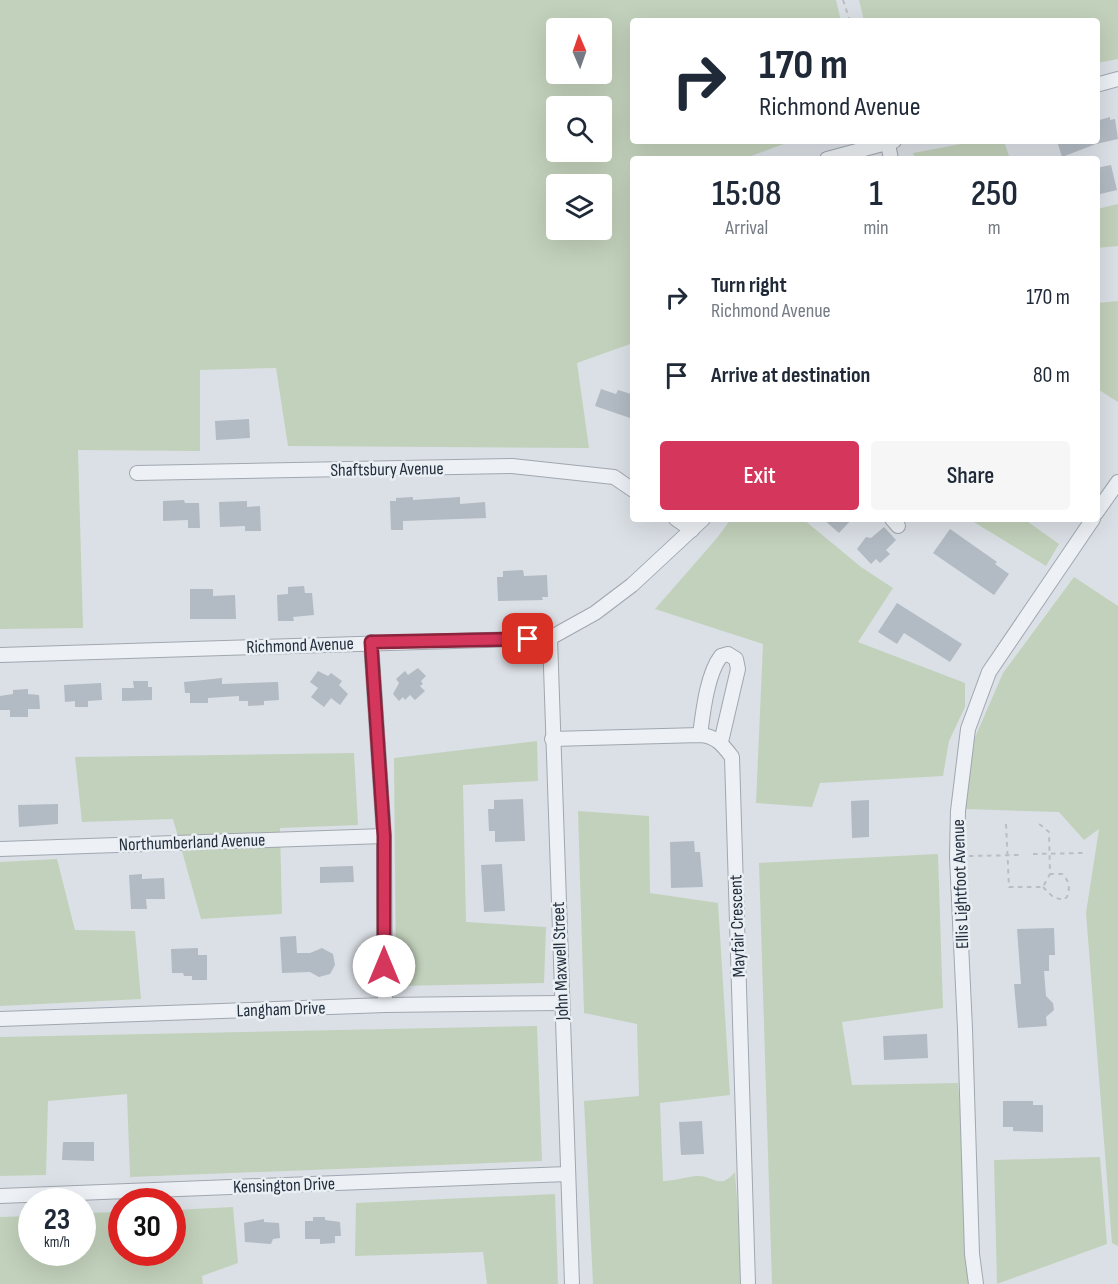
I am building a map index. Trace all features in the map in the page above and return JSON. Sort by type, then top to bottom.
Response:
[{"type":"street","points":[[1100,84],[1118,79]]},
{"type":"street","points":[[838,156],[883,144]]},
{"type":"street","name":"Shaftsbury Avenue","points":[[137,473],[512,466],[614,477],[630,488]]},
{"type":"street","points":[[1100,507],[1118,482]]},
{"type":"street","points":[[680,522],[692,530]]},
{"type":"street","name":"Richmond Avenue","points":[[0,655],[550,638],[594,614],[632,585],[700,522]]},
{"type":"street","name":"Ellis Lightfoot Avenue","points":[[976,1284],[972,1254],[957,857],[958,811],[968,729],[989,672],[1091,522]]},
{"type":"street","name":"John Maxwell Street","points":[[550,638],[572,1284]]},
{"type":"street","points":[[371,642],[384,836],[385,1005]]},
{"type":"street","points":[[552,739],[709,735],[721,742],[738,669],[736,659],[728,654],[721,656],[716,663],[703,711],[700,735]]},
{"type":"street","name":"Mayfair Crescent","points":[[721,742],[732,757],[748,1284]]},
{"type":"street","name":"Northumberland Avenue","points":[[0,849],[384,836]]},
{"type":"street","name":"Langham Drive","points":[[0,1019],[385,1005],[561,1003]]},
{"type":"street","name":"Kensington Drive","points":[[0,1196],[568,1174]]},
{"type":"path","points":[[843,0],[849,18]]},
{"type":"path","points":[[1038,823],[1049,832],[1050,874],[1043,886]]},
{"type":"path","points":[[1006,824],[1009,887],[1043,886],[1053,897],[1063,900],[1070,889],[1068,880],[1062,874],[1050,874]]},
{"type":"path","points":[[1033,854],[1084,853]]},
{"type":"path","points":[[957,857],[1020,855]]},
{"type":"green space","points":[[0,0],[836,0],[840,18],[630,18],[630,144],[784,144],[751,156],[630,156],[630,344],[577,363],[589,448],[288,446],[276,368],[200,370],[200,451],[78,450],[83,628],[0,629]]},
{"type":"green space","points":[[859,0],[1118,0],[1118,59],[1100,62],[1100,18],[863,18]]},
{"type":"green space","points":[[961,144],[1005,144],[1009,156],[914,156],[913,153]]},
{"type":"green space","points":[[1118,204],[1118,246],[1100,248],[1100,208]]},
{"type":"green space","points":[[1118,301],[1118,402],[1100,391],[1100,303]]},
{"type":"green space","points":[[729,522],[807,522],[861,567],[893,588],[858,642],[965,683],[965,707],[949,741],[943,776],[820,783],[812,807],[756,803],[763,644],[655,609]]},
{"type":"green space","points":[[974,522],[1028,522],[1059,544],[1046,566]]},
{"type":"green space","points":[[1074,577],[1118,606],[1118,1246],[1112,1243],[1086,913],[1099,829],[1084,840],[1059,812],[965,809],[973,742],[1003,673]]},
{"type":"green space","points":[[537,741],[538,781],[463,785],[466,922],[546,927],[544,983],[396,986],[394,758]]},
{"type":"green space","points":[[354,753],[358,825],[280,828],[282,914],[201,919],[173,819],[82,822],[75,757]]},
{"type":"green space","points":[[578,811],[649,816],[650,893],[718,903],[730,1095],[660,1103],[663,1181],[702,1176],[721,1181],[730,1178],[735,1172],[743,1284],[593,1284],[584,1101],[639,1096],[637,1024],[584,1013]]},
{"type":"green space","points":[[938,854],[943,1008],[842,1022],[852,1085],[958,1083],[973,1284],[772,1284],[759,863]]},
{"type":"green space","points":[[57,859],[75,930],[135,931],[141,999],[0,1006],[0,862]]},
{"type":"green space","points":[[537,1026],[542,1161],[130,1177],[127,1094],[48,1101],[46,1175],[0,1176],[0,1037]]},
{"type":"green space","points":[[1100,1157],[1107,1244],[997,1284],[994,1160]]},
{"type":"green space","points":[[555,1194],[558,1284],[487,1284],[483,1252],[355,1256],[356,1203]]},
{"type":"green space","points":[[233,1207],[238,1263],[202,1276],[203,1284],[0,1284],[0,1217],[18,1216],[18,1266],[96,1266],[96,1213],[108,1212],[108,1266],[186,1266],[186,1209]]},
{"type":"building","points":[[1110,117],[1110,120],[1115,119],[1118,139],[1100,143],[1100,120]]},
{"type":"building","points":[[1058,144],[1096,144],[1065,156],[1062,156]]},
{"type":"building","points":[[1111,165],[1117,190],[1100,194],[1100,167]]},
{"type":"building","points":[[601,389],[616,394],[618,390],[630,394],[630,418],[595,406]]},
{"type":"building","points":[[249,419],[250,438],[216,440],[215,421]]},
{"type":"building","points":[[413,497],[413,500],[460,497],[460,504],[485,502],[486,518],[403,521],[403,530],[391,530],[390,501],[396,501],[396,498]]},
{"type":"building","points":[[184,500],[185,503],[199,503],[200,528],[188,528],[188,520],[163,521],[163,501]]},
{"type":"building","points":[[247,501],[247,507],[260,506],[261,531],[245,531],[245,526],[220,527],[219,502]]},
{"type":"building","points":[[826,522],[849,522],[839,533]]},
{"type":"building","points":[[884,527],[896,540],[886,550],[890,554],[880,563],[876,559],[871,564],[857,549],[866,537],[871,538]]},
{"type":"building","points":[[950,529],[997,562],[995,564],[1009,574],[994,595],[933,553]]},
{"type":"building","points":[[523,570],[524,576],[547,575],[548,597],[542,597],[543,600],[498,601],[497,577],[503,577],[503,571]]},
{"type":"building","points":[[304,586],[305,593],[312,593],[314,615],[293,617],[294,621],[278,621],[277,595],[288,594],[288,587]]},
{"type":"building","points":[[190,589],[213,589],[213,596],[235,595],[236,619],[190,619]]},
{"type":"building","points":[[897,603],[962,644],[950,662],[904,633],[897,644],[878,632]]},
{"type":"building","points":[[418,668],[426,676],[420,686],[425,691],[415,700],[410,695],[405,700],[403,697],[399,701],[393,694],[399,683],[396,679],[405,671],[408,675]]},
{"type":"building","points":[[318,671],[328,676],[331,673],[342,681],[339,685],[348,694],[340,705],[331,698],[324,707],[311,697],[318,688],[310,682]]},
{"type":"building","points":[[222,678],[222,684],[278,682],[279,700],[264,701],[264,705],[248,706],[248,701],[239,701],[239,696],[208,698],[208,703],[190,703],[190,693],[185,693],[184,682]]},
{"type":"building","points":[[133,681],[148,681],[148,687],[152,687],[152,700],[122,701],[122,688],[134,688]]},
{"type":"building","points":[[101,683],[102,700],[88,701],[88,707],[75,707],[75,701],[65,702],[64,685]]},
{"type":"building","points":[[28,689],[28,694],[39,695],[40,709],[28,709],[28,717],[10,717],[10,710],[0,710],[0,696],[13,694],[13,690]]},
{"type":"building","points":[[523,799],[525,841],[495,842],[495,831],[489,831],[488,809],[494,809],[494,800]]},
{"type":"building","points":[[869,800],[869,837],[852,838],[851,801]]},
{"type":"building","points":[[58,804],[58,824],[19,827],[18,805]]},
{"type":"building","points":[[694,841],[695,852],[700,852],[703,887],[671,888],[670,842]]},
{"type":"building","points":[[502,864],[505,911],[484,912],[481,865]]},
{"type":"building","points":[[353,866],[354,882],[320,883],[320,867]]},
{"type":"building","points":[[142,874],[142,879],[164,878],[165,899],[146,899],[147,909],[131,909],[129,875]]},
{"type":"building","points":[[1054,928],[1055,955],[1049,955],[1049,971],[1044,971],[1046,996],[1053,1003],[1054,1010],[1046,1017],[1047,1026],[1018,1028],[1014,984],[1021,984],[1017,929]]},
{"type":"building","points":[[296,936],[297,953],[310,953],[322,948],[333,954],[335,965],[330,974],[319,977],[310,972],[282,973],[280,937]]},
{"type":"building","points":[[198,948],[198,955],[207,955],[207,980],[192,980],[192,976],[172,973],[171,949]]},
{"type":"building","points":[[927,1034],[928,1058],[884,1060],[883,1036]]},
{"type":"building","points":[[1003,1101],[1033,1101],[1033,1105],[1043,1105],[1043,1132],[1013,1131],[1013,1127],[1003,1127]]},
{"type":"building","points":[[702,1121],[704,1154],[681,1155],[679,1122]]},
{"type":"building","points":[[63,1142],[94,1142],[94,1161],[62,1160]]},
{"type":"building","points":[[313,1217],[325,1217],[325,1220],[340,1222],[341,1236],[335,1236],[335,1243],[320,1244],[320,1239],[305,1239],[305,1221],[313,1221]]},
{"type":"building","points":[[264,1219],[264,1222],[279,1223],[280,1238],[273,1239],[271,1244],[245,1242],[244,1223]]},
{"type":"route","points":[[384,966],[384,836],[371,642],[528,639]]}]
